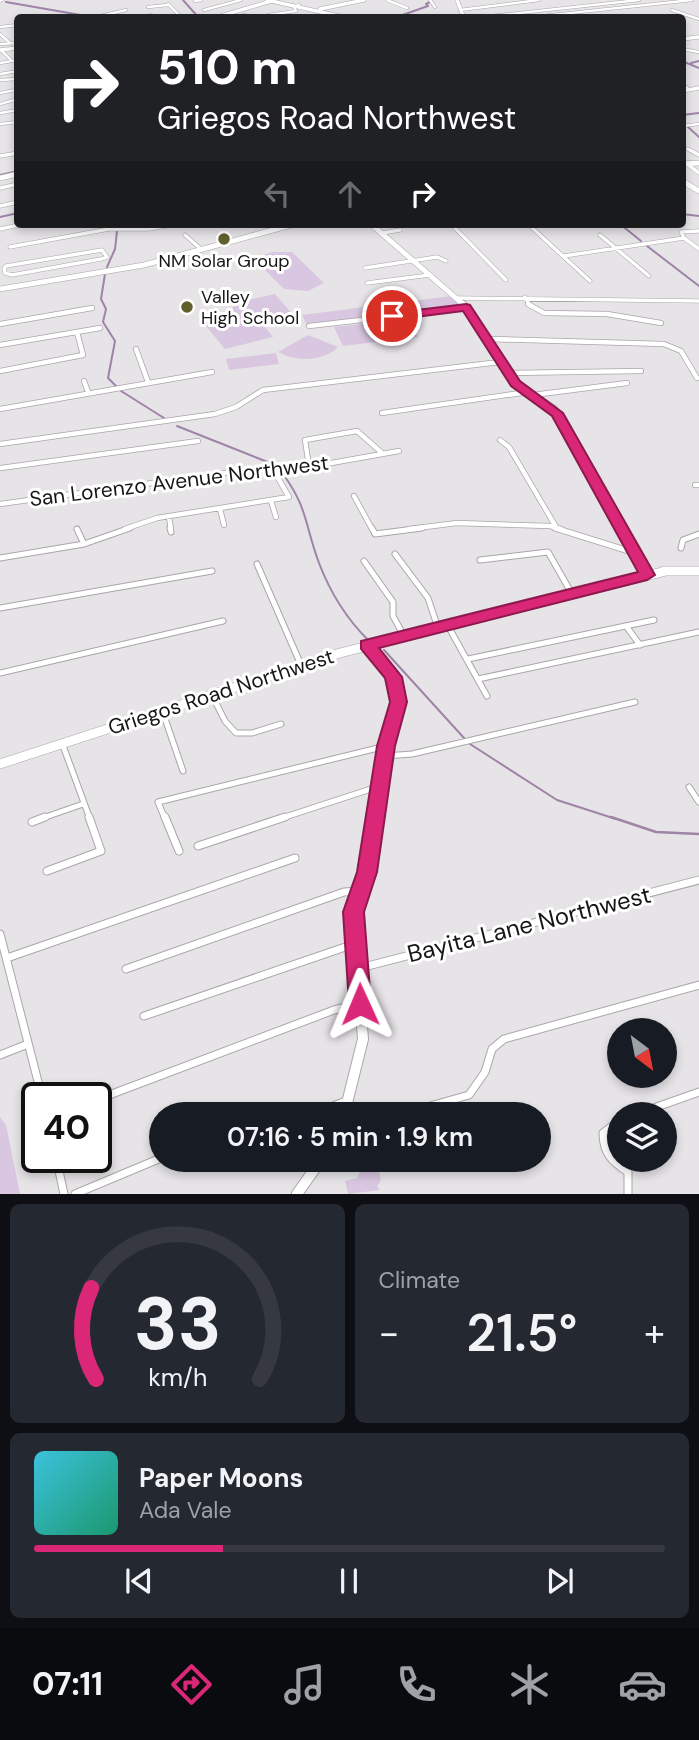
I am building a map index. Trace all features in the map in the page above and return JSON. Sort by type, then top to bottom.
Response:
[{"type":"street","points":[[195,1],[201,0]]},
{"type":"street","points":[[204,10],[241,0]]},
{"type":"street","points":[[228,13],[269,0],[335,14]]},
{"type":"street","points":[[278,2],[286,0]]},
{"type":"street","points":[[317,9],[364,0]]},
{"type":"street","points":[[387,0],[407,8]]},
{"type":"street","points":[[430,0],[435,8]]},
{"type":"street","points":[[457,0],[462,14]]},
{"type":"street","points":[[460,10],[539,0]]},
{"type":"street","points":[[613,0],[631,13]]},
{"type":"street","points":[[502,14],[568,5],[639,0]]},
{"type":"street","points":[[564,14],[692,0]]},
{"type":"street","points":[[148,7],[168,4],[179,14]]},
{"type":"street","points":[[275,14],[296,11],[298,10],[294,7],[299,5]]},
{"type":"street","points":[[108,14],[126,10]]},
{"type":"street","points":[[672,10],[683,14]]},
{"type":"street","points":[[686,15],[694,18]]},
{"type":"street","points":[[686,19],[699,17]]},
{"type":"street","points":[[0,34],[9,32]]},
{"type":"street","points":[[0,34],[10,43]]},
{"type":"street","points":[[6,39],[14,38]]},
{"type":"street","points":[[0,44],[14,44]]},
{"type":"street","points":[[0,50],[12,61]]},
{"type":"street","points":[[686,50],[699,52]]},
{"type":"street","points":[[690,56],[694,51]]},
{"type":"street","points":[[0,63],[12,61]]},
{"type":"street","points":[[686,87],[690,90]]},
{"type":"street","points":[[686,90],[699,88]]},
{"type":"street","points":[[688,149],[699,155]]},
{"type":"street","points":[[1,178],[9,186]]},
{"type":"street","points":[[0,188],[14,185]]},
{"type":"street","points":[[90,228],[94,232]]},
{"type":"street","points":[[10,247],[94,232],[140,228]]},
{"type":"street","points":[[178,228],[202,250]]},
{"type":"street","points":[[0,289],[140,266],[281,228]]},
{"type":"street","points":[[376,228],[458,298],[515,383],[557,413],[646,574]]},
{"type":"street","points":[[455,228],[506,280]]},
{"type":"street","points":[[532,228],[590,281]]},
{"type":"street","points":[[382,233],[400,230]]},
{"type":"street","points":[[699,231],[681,232],[684,238],[699,249]]},
{"type":"street","points":[[600,235],[649,276]]},
{"type":"street","points":[[564,256],[684,238]]},
{"type":"street","points":[[102,250],[107,257],[36,271],[8,275],[4,269],[6,266],[102,250]]},
{"type":"street","points":[[365,268],[438,257],[446,261]]},
{"type":"street","points":[[36,271],[40,281]]},
{"type":"street","points":[[367,283],[430,275]]},
{"type":"street","points":[[524,297],[528,305],[544,313],[607,314],[661,323]]},
{"type":"street","points":[[458,298],[699,301]]},
{"type":"street","points":[[0,324],[92,308]]},
{"type":"street","points":[[309,326],[466,308]]},
{"type":"street","points":[[0,345],[100,328]]},
{"type":"street","points":[[0,371],[83,355],[85,353],[77,332]]},
{"type":"street","points":[[488,339],[664,344],[681,351],[697,378]]},
{"type":"street","points":[[136,349],[148,382]]},
{"type":"street","points":[[0,444],[215,414],[236,407],[262,390],[500,362]]},
{"type":"street","points":[[508,373],[566,369],[641,371]]},
{"type":"street","points":[[0,408],[212,372]]},
{"type":"street","points":[[84,381],[88,392]]},
{"type":"street","points":[[382,413],[531,393],[581,391],[593,385],[627,383]]},
{"type":"street","points":[[309,466],[305,440],[357,431],[381,452]]},
{"type":"street","points":[[500,440],[509,447],[556,527]]},
{"type":"street","points":[[0,468],[198,441]]},
{"type":"street","name":"San Lorenzo Avenue Northwest","points":[[0,504],[261,468],[269,468],[275,473],[399,450]]},
{"type":"street","points":[[0,558],[84,544],[157,518],[289,497],[275,473]]},
{"type":"street","points":[[354,496],[375,534],[457,523],[556,527],[635,554]]},
{"type":"street","points":[[271,500],[276,517]]},
{"type":"street","points":[[220,509],[224,525]]},
{"type":"street","points":[[169,517],[171,533]]},
{"type":"street","points":[[77,529],[84,544]]},
{"type":"street","points":[[681,548],[679,545],[683,540],[699,534]]},
{"type":"street","points":[[480,560],[548,552],[572,594]]},
{"type":"street","points":[[395,554],[428,598],[438,628]]},
{"type":"street","points":[[364,561],[393,602],[393,616],[404,636]]},
{"type":"street","points":[[257,564],[301,665]]},
{"type":"street","name":"Griegos Road Northwest","points":[[0,764],[367,645],[646,574],[699,570]]},
{"type":"street","points":[[0,608],[212,571]]},
{"type":"street","points":[[468,659],[654,620]]},
{"type":"street","points":[[0,673],[223,621]]},
{"type":"street","points":[[448,626],[487,696]]},
{"type":"street","points":[[626,626],[640,645]]},
{"type":"street","points":[[478,679],[699,632]]},
{"type":"street","points":[[343,1102],[348,1100],[363,1039],[360,968],[353,912],[367,872],[386,751],[398,702],[398,689],[386,664],[367,645]]},
{"type":"street","points":[[212,695],[230,731],[235,735],[251,734],[281,724]]},
{"type":"street","points":[[179,851],[158,802],[386,751],[397,757],[635,702]]},
{"type":"street","points":[[162,710],[183,771]]},
{"type":"street","points":[[47,871],[101,851],[62,743]]},
{"type":"street","points":[[198,846],[380,786]]},
{"type":"street","points":[[689,787],[699,802]]},
{"type":"street","points":[[32,822],[83,804]]},
{"type":"street","points":[[7,958],[295,858]]},
{"type":"street","name":"Bayita Lane Northwest","points":[[360,968],[699,880]]},
{"type":"street","points":[[127,969],[344,892],[360,891]]},
{"type":"street","points":[[0,934],[38,1082]]},
{"type":"street","points":[[144,1016],[357,943]]},
{"type":"street","points":[[444,1102],[469,1095],[485,1072],[492,1049],[504,1038],[699,985]]},
{"type":"street","points":[[112,1094],[334,1010],[360,1004]]},
{"type":"street","points":[[0,1055],[28,1044]]},
{"type":"street","points":[[669,1102],[699,1091]]},
{"type":"street","points":[[607,1130],[603,1133],[607,1155]]},
{"type":"street","points":[[75,1194],[149,1163]]},
{"type":"street","points":[[297,1194],[313,1172]]},
{"type":"street","points":[[628,1172],[628,1194]]},
{"type":"street","points":[[59,1173],[64,1194]]},
{"type":"shaded area","points":[[272,252],[292,252],[324,283],[308,291],[284,289],[258,263],[262,256]]},
{"type":"shaded area","points":[[275,294],[295,317],[265,327],[273,337],[225,349],[201,320],[225,314],[236,325],[226,313],[239,302]]},
{"type":"shaded area","points":[[452,296],[462,306],[307,325],[302,315]]},
{"type":"shaded area","points":[[407,319],[418,337],[343,346],[334,327]]},
{"type":"shaded area","points":[[308,335],[338,347],[325,356],[309,359],[293,358],[278,352]]},
{"type":"shaded area","points":[[276,353],[279,364],[229,370],[226,359]]},
{"type":"shaded area","points":[[0,1117],[6,1125],[20,1194],[0,1194]]},
{"type":"shaded area","points":[[360,1172],[379,1172],[381,1180],[377,1186],[380,1190],[348,1194],[345,1181],[357,1178]]},
{"type":"waterway","points":[[183,0],[195,14]]},
{"type":"waterway","points":[[6,2],[75,14]]},
{"type":"waterway","points":[[405,14],[428,6],[426,4],[430,2]]},
{"type":"waterway","points":[[691,63],[699,61]]},
{"type":"waterway","points":[[686,63],[699,68]]},
{"type":"waterway","points":[[686,115],[699,113]]},
{"type":"waterway","points":[[688,127],[699,137]]},
{"type":"waterway","points":[[0,175],[14,172]]},
{"type":"waterway","points":[[0,217],[14,214]]},
{"type":"waterway","points":[[686,214],[699,216]]},
{"type":"waterway","points":[[625,228],[641,241]]},
{"type":"waterway","points":[[107,267],[115,249],[117,231]]},
{"type":"waterway","points":[[647,246],[699,286]]},
{"type":"waterway","points":[[105,274],[101,299],[106,309],[103,322],[115,341],[108,378],[116,386]]},
{"type":"waterway","points":[[121,391],[164,418]]},
{"type":"waterway","points":[[177,426],[280,467]]},
{"type":"waterway","points":[[283,474],[302,507],[314,550],[328,584],[346,614],[368,640]]},
{"type":"waterway","points":[[384,650],[464,738]]},
{"type":"waterway","points":[[470,744],[557,800],[616,819]]},
{"type":"waterway","points":[[611,817],[656,832],[699,834]]},
{"type":"place","name":"NM Solar Group","points":[[224,239]]},
{"type":"place","name":"Valley High School","points":[[187,307]]},
{"type":"route","points":[[360,1004],[360,968],[353,912],[367,872],[386,746],[398,702],[394,677],[386,664],[367,645],[647,575],[554,408],[515,383],[466,308],[392,316]]}]
